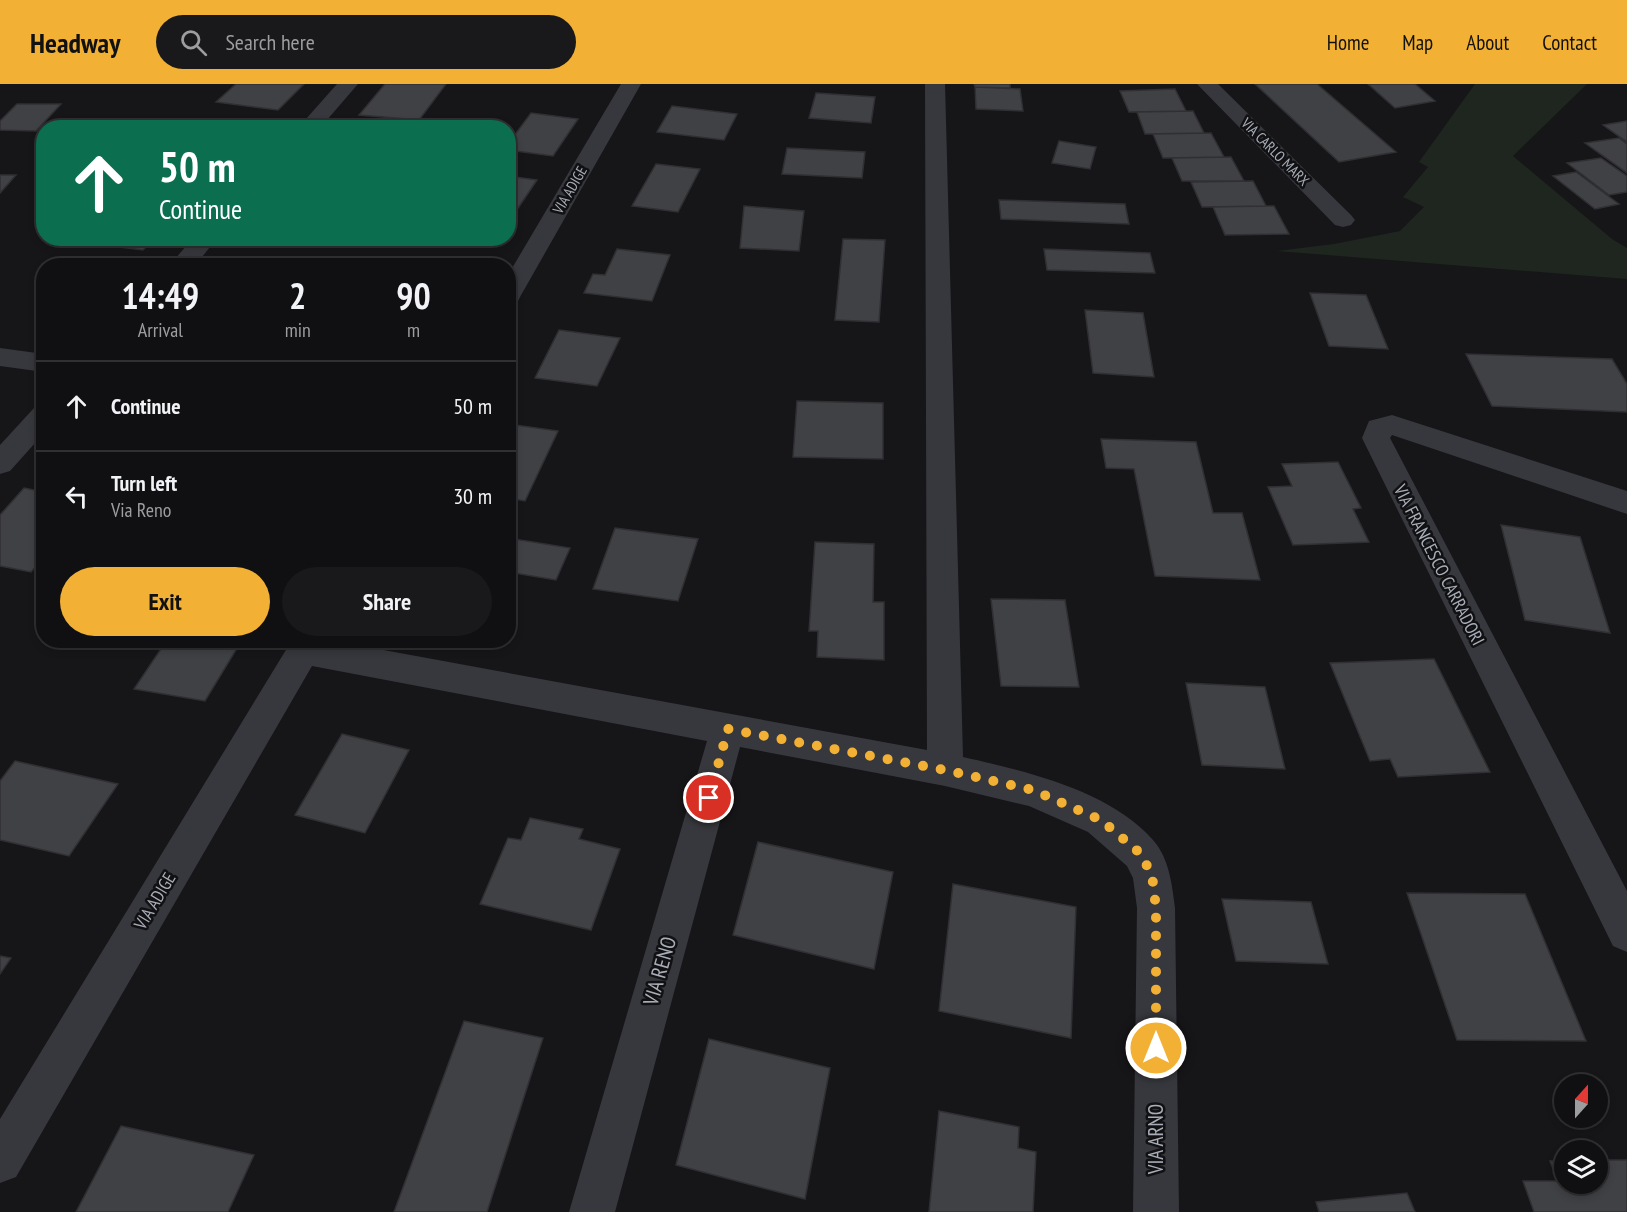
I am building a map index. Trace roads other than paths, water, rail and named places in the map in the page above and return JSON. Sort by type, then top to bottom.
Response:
[{"type":"street","points":[[315,120],[348,84]]},
{"type":"street","name":"VIA ADIGE","points":[[516,283],[631,84]]},
{"type":"street","points":[[935,84],[945,770]]},
{"type":"street","name":"VIA CARLO MARX","points":[[1207,84],[1343,220]]},
{"type":"street","points":[[188,258],[199,246]]},
{"type":"street","points":[[0,357],[36,362]]},
{"type":"street","points":[[0,463],[36,425]]},
{"type":"street","name":"VIA FRANCESCO CARRADORI","points":[[1627,503],[1392,425],[1379,428],[1376,438],[1380,451],[1627,932]]},
{"type":"street","name":"VIA ADIGE","points":[[0,1161],[306,648]]},
{"type":"street","name":"VIA ARNO","points":[[317,648],[945,770],[1033,790],[1101,820],[1140,853],[1152,875],[1156,908],[1156,1212]]},
{"type":"street","name":"VIA RENO","points":[[592,1212],[728,729]]}]
